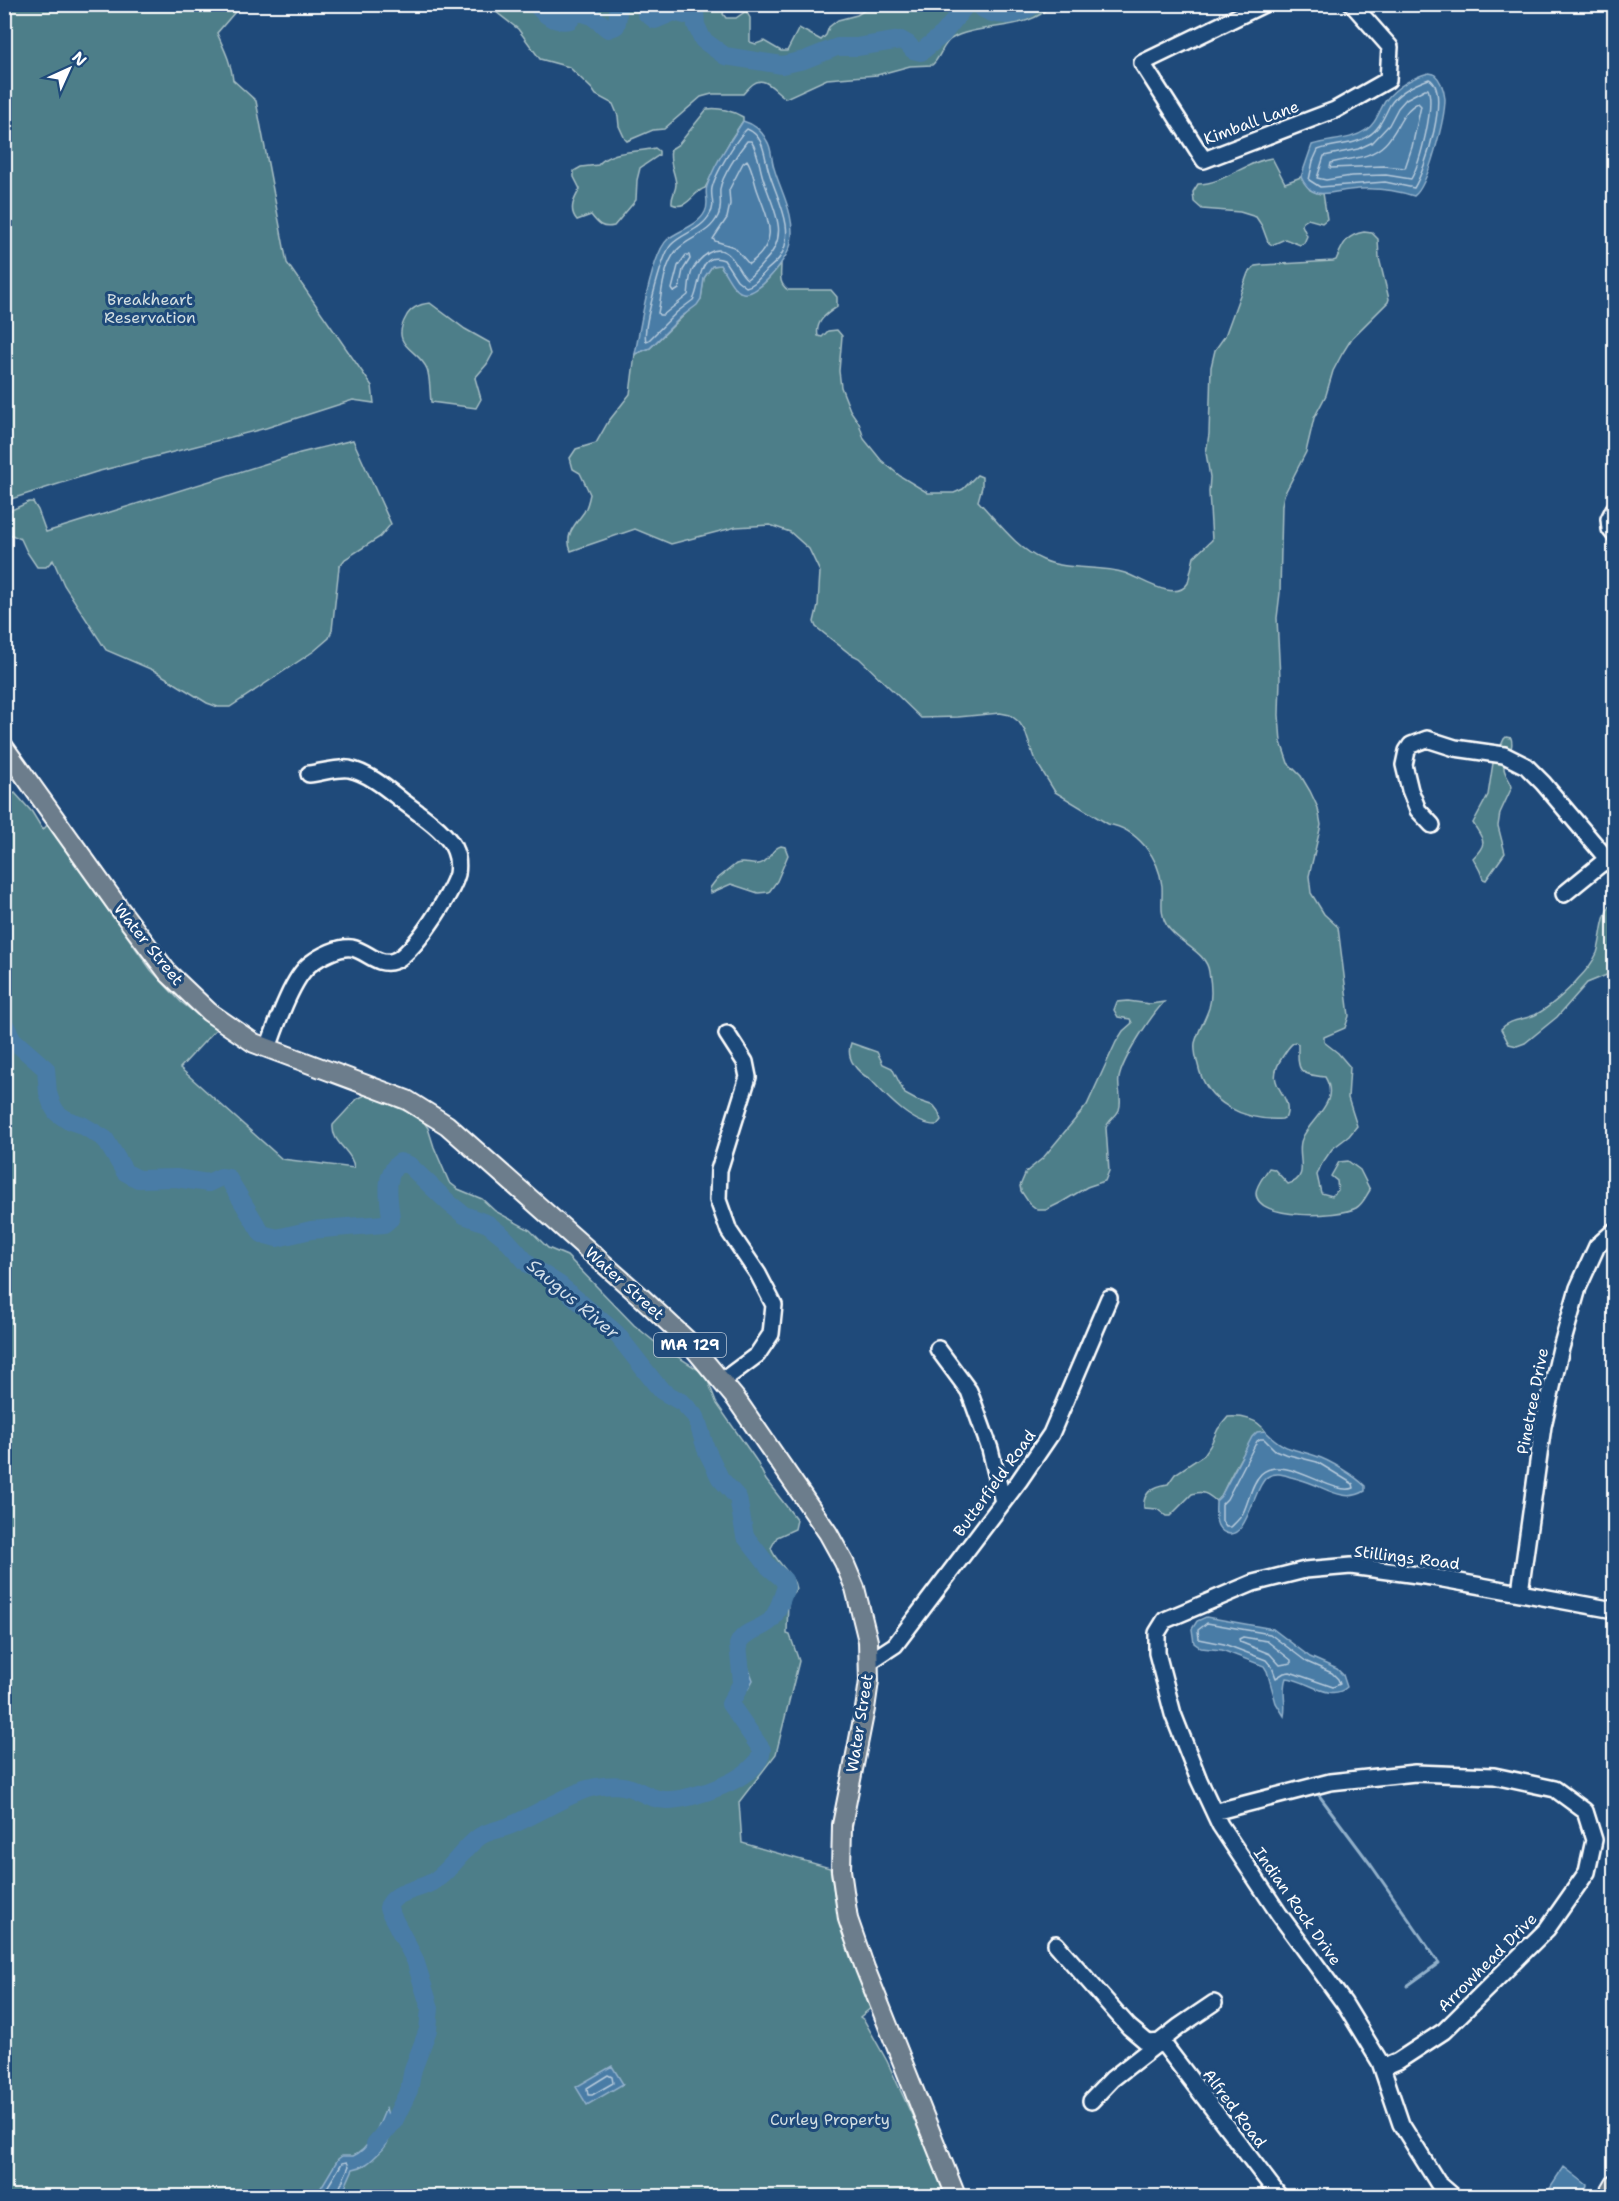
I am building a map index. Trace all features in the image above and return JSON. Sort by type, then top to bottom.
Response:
[{"type":"main road","name":"Water Street","points":[[4,747],[168,973],[209,1012],[254,1043],[407,1100],[447,1125],[687,1340],[723,1381],[798,1487],[837,1548],[860,1603],[868,1641],[865,1709],[842,1825],[841,1870],[848,1919],[956,2196]]},
{"type":"main road","points":[[1607,2196],[1614,2184]]},
{"type":"street","name":"Kimball Lane","points":[[1264,4],[1142,63],[1204,160],[1335,110],[1388,80],[1390,46],[1352,4]]},
{"type":"street","points":[[1614,509],[1609,519],[1610,529],[1614,534]]},
{"type":"street","points":[[1432,825],[1418,810],[1410,790],[1404,765],[1411,745],[1427,739],[1455,748],[1504,755],[1526,766],[1611,863],[1564,894]]},
{"type":"street","points":[[268,1048],[297,980],[310,964],[332,952],[350,948],[364,952],[375,960],[387,962],[399,958],[416,943],[430,924],[457,874],[455,849],[444,834],[381,784],[348,769],[309,774]]},
{"type":"street","points":[[723,1381],[757,1355],[771,1334],[774,1305],[758,1274],[729,1231],[718,1200],[719,1170],[748,1077],[745,1062],[727,1034]]},
{"type":"street","name":"Pinetree Drive","points":[[1520,1592],[1543,1426],[1561,1348],[1582,1279],[1597,1246],[1614,1231]]},
{"type":"street","name":"Butterfield Road","points":[[868,1662],[895,1645],[1052,1434],[1109,1298]]},
{"type":"street","points":[[938,1348],[969,1391],[990,1449],[1003,1502]]},
{"type":"street","name":"Stillings Road","points":[[1166,1620],[1253,1583],[1305,1570],[1351,1566],[1432,1577],[1614,1610]]},
{"type":"street","name":"Indian Rock Drive","points":[[1166,1620],[1157,1633],[1157,1653],[1173,1714],[1198,1780],[1214,1812],[1279,1914],[1344,2002],[1382,2068],[1401,2124],[1438,2183],[1453,2196]]},
{"type":"street","name":"Arrowhead Drive","points":[[1214,1812],[1330,1782],[1415,1773],[1494,1776],[1555,1789],[1585,1811],[1594,1840],[1587,1872],[1547,1929],[1444,2031],[1398,2061],[1382,2068]]},
{"type":"street","points":[[1056,1944],[1129,2027],[1148,2043],[1162,2042]]},
{"type":"street","points":[[1091,2101],[1112,2079],[1180,2026],[1214,2003]]},
{"type":"street","name":"Alfred Road","points":[[1162,2042],[1279,2196]]},
{"type":"green space","name":"Breakheart Reservation","points":[[5,4],[241,5],[217,33],[229,61],[233,80],[256,101],[287,263],[372,386],[374,403],[353,400],[266,428],[96,472],[5,501]]},
{"type":"green space","points":[[887,4],[1050,5],[1031,19],[962,34],[951,39],[932,65],[910,66],[877,75],[827,79],[786,98],[766,83],[757,82],[743,94],[712,94],[701,97],[664,129],[653,130],[627,141],[619,126],[613,104],[596,95],[569,67],[540,59],[518,29],[487,5],[725,5],[723,14],[726,18],[736,18],[746,11],[750,18],[750,42],[756,44],[764,41],[781,51],[787,51],[799,28],[821,40],[829,27],[838,20],[857,15],[871,6]]},
{"type":"green space","points":[[707,109],[730,111],[743,117],[743,121],[705,188],[682,205],[672,204],[676,184],[670,158],[671,149],[679,144]]},
{"type":"green space","points":[[655,148],[659,151],[659,155],[640,168],[636,200],[614,226],[601,225],[591,215],[577,220],[572,208],[580,189],[574,177],[574,171],[581,167],[598,165],[603,160],[617,154]]},
{"type":"green space","points":[[1272,158],[1285,183],[1301,177],[1310,190],[1323,193],[1327,219],[1322,223],[1308,219],[1303,222],[1307,236],[1304,243],[1300,245],[1285,239],[1272,245],[1268,242],[1256,217],[1240,212],[1202,209],[1194,202],[1193,192],[1198,184],[1226,177],[1254,163]]},
{"type":"green space","points":[[1364,232],[1372,233],[1378,239],[1379,258],[1389,299],[1352,338],[1333,371],[1326,395],[1314,418],[1306,452],[1284,495],[1282,505],[1280,593],[1277,618],[1281,742],[1288,763],[1301,776],[1318,808],[1321,825],[1309,876],[1311,893],[1324,914],[1338,927],[1349,1016],[1345,1028],[1324,1037],[1324,1042],[1350,1067],[1348,1098],[1357,1126],[1349,1136],[1332,1149],[1317,1175],[1321,1193],[1332,1196],[1338,1190],[1337,1181],[1331,1176],[1339,1162],[1348,1161],[1360,1170],[1370,1190],[1356,1208],[1317,1215],[1283,1212],[1269,1208],[1260,1202],[1256,1190],[1269,1168],[1274,1169],[1288,1184],[1299,1177],[1302,1139],[1327,1103],[1329,1086],[1325,1077],[1301,1070],[1298,1060],[1298,1044],[1295,1042],[1283,1056],[1275,1075],[1276,1083],[1286,1101],[1286,1117],[1268,1119],[1241,1113],[1218,1100],[1209,1090],[1202,1079],[1195,1043],[1210,1004],[1209,972],[1198,953],[1178,938],[1167,926],[1162,911],[1160,875],[1145,846],[1128,832],[1108,824],[1055,792],[1034,758],[1025,731],[1010,715],[1000,713],[921,718],[859,658],[816,627],[814,622],[818,605],[820,572],[809,549],[790,532],[770,525],[736,527],[671,544],[635,529],[571,551],[570,535],[585,510],[590,494],[580,473],[573,469],[570,458],[576,449],[596,443],[608,422],[630,394],[635,354],[650,348],[701,299],[704,278],[712,266],[720,265],[740,292],[747,292],[759,288],[781,264],[781,282],[788,290],[831,290],[837,297],[837,307],[820,323],[818,336],[822,337],[828,331],[837,330],[842,336],[839,371],[841,387],[850,410],[859,423],[864,439],[881,460],[900,476],[928,493],[954,493],[963,489],[977,475],[982,477],[978,501],[1008,534],[1025,549],[1043,560],[1063,566],[1125,573],[1167,590],[1183,589],[1188,583],[1194,557],[1212,540],[1210,477],[1206,453],[1209,434],[1211,367],[1215,350],[1225,336],[1248,273],[1255,266],[1336,260],[1349,238]]},
{"type":"green space","points":[[430,303],[465,329],[490,343],[493,353],[475,378],[481,399],[476,408],[431,402],[427,369],[403,341],[402,327],[410,311]]},
{"type":"green space","points":[[353,440],[391,524],[380,537],[345,559],[339,567],[332,630],[329,638],[314,651],[230,707],[218,707],[207,703],[155,671],[106,650],[64,585],[53,560],[46,567],[37,567],[21,539],[5,532],[5,513],[29,502],[33,502],[38,510],[46,532],[300,453]]},
{"type":"green space","points":[[1506,737],[1511,738],[1512,742],[1504,768],[1512,787],[1500,813],[1498,826],[1505,853],[1486,880],[1483,879],[1473,858],[1481,848],[1483,841],[1473,823],[1488,795],[1493,763]]},
{"type":"green space","name":"Curley Property","points":[[15,793],[32,812],[43,830],[48,824],[151,970],[181,1002],[216,1029],[180,1068],[282,1159],[354,1168],[350,1157],[335,1137],[333,1125],[357,1099],[367,1094],[421,1118],[428,1128],[449,1182],[458,1189],[482,1199],[495,1211],[530,1230],[548,1248],[567,1256],[634,1325],[656,1343],[699,1370],[708,1381],[717,1404],[756,1460],[766,1480],[797,1520],[795,1529],[777,1537],[771,1548],[795,1583],[796,1589],[788,1599],[787,1634],[790,1635],[799,1661],[776,1754],[739,1802],[742,1843],[830,1868],[839,1922],[872,2007],[860,2017],[864,2020],[887,2061],[949,2196],[5,2196],[4,798]]},
{"type":"green space","points":[[781,846],[785,847],[788,855],[777,881],[769,892],[758,893],[731,884],[711,893],[710,888],[716,880],[736,864],[761,864]]},
{"type":"green space","points":[[1614,901],[1614,972],[1587,983],[1557,1017],[1525,1043],[1517,1046],[1509,1044],[1501,1029],[1508,1023],[1535,1015],[1546,1008],[1569,989],[1589,967],[1597,953],[1606,912]]},
{"type":"green space","points":[[1117,1002],[1150,1004],[1164,1002],[1138,1038],[1119,1078],[1119,1110],[1106,1128],[1109,1171],[1105,1181],[1087,1187],[1046,1210],[1038,1210],[1029,1203],[1021,1191],[1020,1186],[1026,1172],[1043,1158],[1087,1105],[1116,1042],[1132,1023],[1130,1019],[1118,1017],[1114,1010]]},
{"type":"green space","points":[[851,1043],[877,1052],[883,1064],[892,1068],[905,1094],[934,1106],[941,1120],[937,1125],[919,1121],[909,1115],[861,1073],[851,1059]]},
{"type":"green space","points":[[1228,1417],[1249,1419],[1265,1431],[1252,1441],[1221,1496],[1216,1501],[1205,1493],[1192,1494],[1170,1516],[1166,1516],[1157,1509],[1144,1508],[1145,1498],[1150,1491],[1168,1484],[1175,1474],[1204,1455],[1218,1429]]},
{"type":"water","points":[[1429,73],[1434,74],[1442,85],[1444,108],[1430,166],[1425,180],[1414,196],[1374,189],[1321,193],[1314,192],[1308,187],[1301,177],[1312,145],[1360,134],[1373,124],[1386,100],[1395,91],[1411,80]]},
{"type":"water","points":[[743,121],[760,131],[770,147],[774,168],[790,214],[792,233],[789,249],[772,275],[749,293],[739,292],[720,265],[712,266],[704,278],[701,299],[697,305],[681,317],[650,348],[635,354],[651,275],[662,247],[672,236],[702,217],[707,205],[706,189],[710,177]]},
{"type":"water","points":[[1265,1431],[1284,1446],[1321,1458],[1342,1469],[1365,1486],[1365,1491],[1352,1496],[1345,1495],[1300,1479],[1280,1474],[1272,1475],[1259,1489],[1240,1529],[1234,1533],[1222,1531],[1216,1519],[1216,1501],[1221,1496],[1252,1437],[1257,1432]]},
{"type":"water","points":[[1206,1617],[1273,1629],[1310,1657],[1337,1669],[1343,1675],[1347,1687],[1340,1691],[1326,1691],[1286,1678],[1284,1716],[1276,1703],[1264,1666],[1222,1650],[1201,1648],[1194,1643],[1192,1629],[1197,1621]]},
{"type":"water","points":[[740,1639],[744,1660],[753,1680],[748,1689],[732,1697],[734,1659]]},
{"type":"water","points":[[612,2066],[623,2084],[587,2105],[576,2087]]},
{"type":"water","points":[[386,2108],[390,2122],[387,2144],[366,2164],[353,2169],[341,2196],[316,2196],[338,2159],[342,2156],[353,2156],[370,2142]]},
{"type":"water","points":[[1564,2167],[1587,2185],[1584,2196],[1545,2196]]},
{"type":"waterway","name":"Saugus River","points":[[536,4],[547,15],[556,19],[570,20],[580,12],[592,16],[608,29],[616,26],[619,4]]},
{"type":"waterway","name":"Saugus River","points":[[647,4],[646,13],[655,20],[674,12],[684,15],[695,11],[696,25],[703,40],[725,56],[782,65],[804,60],[837,47],[857,47],[901,40],[913,50],[921,52],[943,34],[967,4]]},
{"type":"waterway","name":"Saugus River","points":[[976,4],[990,12],[1005,15],[1020,12],[1035,4]]},
{"type":"waterway","name":"Saugus River","points":[[4,1023],[13,1040],[46,1069],[48,1093],[57,1113],[105,1139],[125,1172],[138,1179],[176,1178],[208,1183],[221,1177],[228,1178],[262,1234],[277,1238],[311,1230],[384,1224],[391,1218],[388,1195],[391,1173],[400,1162],[409,1165],[450,1204],[464,1215],[488,1224],[504,1237],[529,1265],[560,1285],[616,1333],[662,1391],[683,1403],[696,1417],[706,1449],[720,1478],[738,1498],[745,1536],[769,1567],[784,1580],[786,1587],[772,1619],[744,1636],[738,1645],[742,1682],[730,1704],[762,1750],[750,1770],[722,1786],[691,1797],[677,1799],[660,1799],[619,1785],[587,1789],[519,1822],[482,1835],[437,1879],[402,1894],[391,1902],[388,1908],[415,1960],[430,2008],[428,2030],[413,2069],[409,2090],[394,2121],[375,2144]]},
{"type":"waterway","points":[[1318,1794],[1439,1963],[1407,1986]]}]
